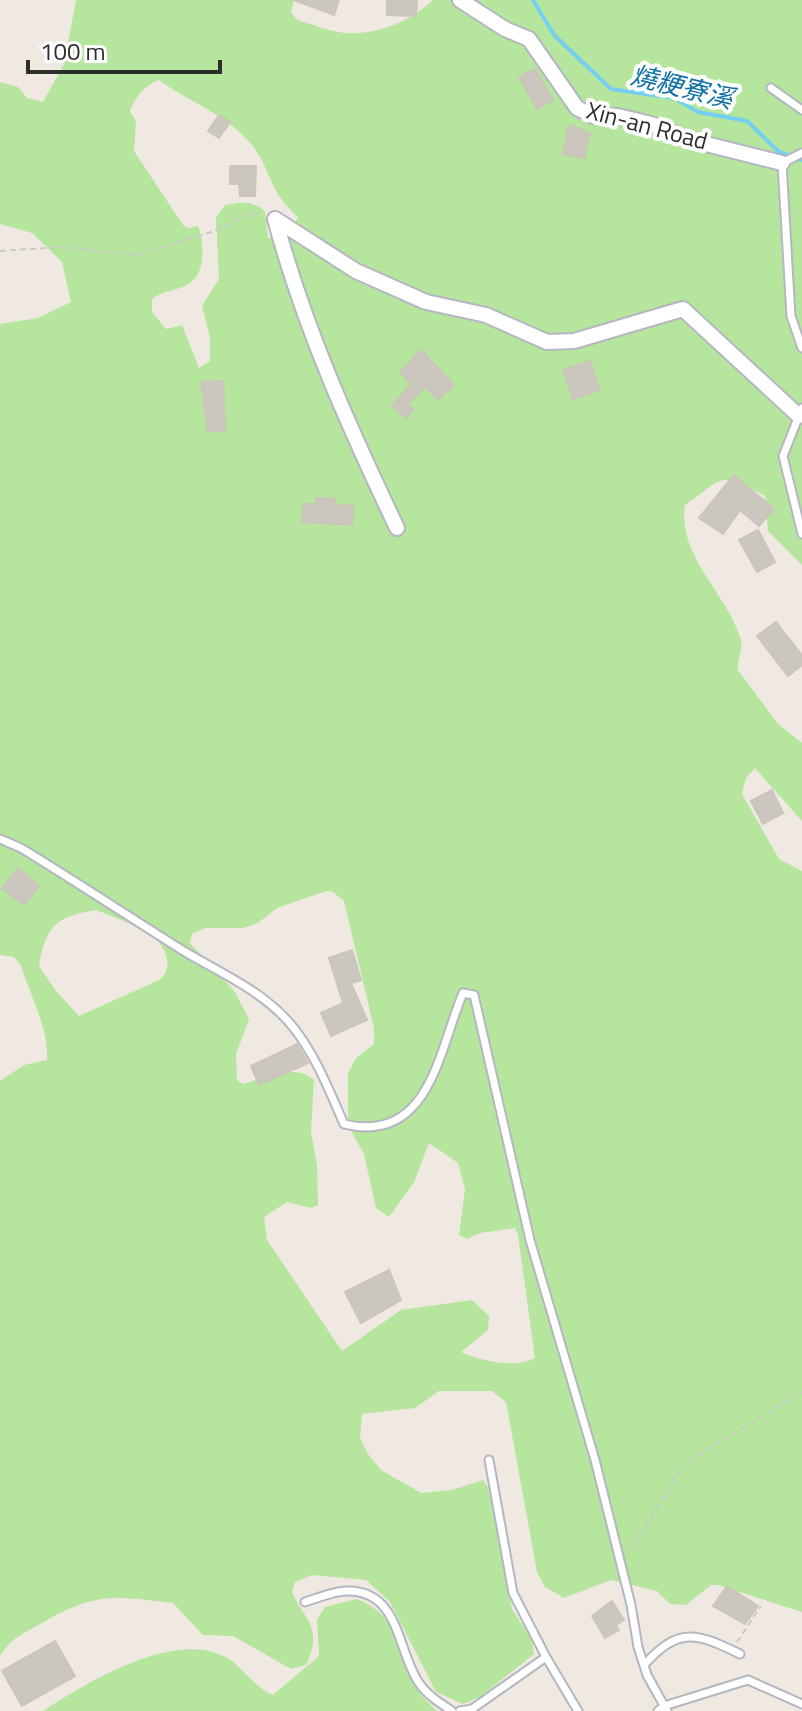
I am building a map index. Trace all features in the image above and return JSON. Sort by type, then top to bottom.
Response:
[{"type":"street","name":"Xin-an Road","points":[[460,0],[505,29],[529,39],[577,108],[593,116],[618,116],[651,124],[694,141],[782,163]]},
{"type":"street","points":[[275,219],[356,271],[384,284],[426,302],[486,315],[547,342],[574,341],[683,309],[801,412]]},
{"type":"street","points":[[275,219],[292,284],[337,403],[397,528]]},
{"type":"lane","points":[[771,88],[802,110]]},
{"type":"lane","points":[[802,153],[782,163],[791,316],[802,348]]},
{"type":"lane","points":[[801,412],[783,456],[802,534]]},
{"type":"lane","points":[[0,839],[238,980],[258,996],[291,1024],[314,1057],[344,1124],[365,1129],[407,1113],[431,1086],[463,993],[474,995],[530,1240],[621,1562],[644,1665],[663,1709],[748,1680],[802,1704]]},
{"type":"lane","points":[[489,1460],[513,1593],[578,1711]]},
{"type":"lane","points":[[305,1602],[347,1591],[369,1594],[382,1604],[393,1621],[418,1683],[452,1711]]},
{"type":"lane","points":[[644,1665],[657,1650],[685,1636],[696,1635],[740,1654]]},
{"type":"lane","points":[[460,1711],[472,1709],[546,1657]]},
{"type":"path","points":[[0,251],[62,247],[138,255],[214,231],[252,213],[275,219]]},
{"type":"path","points":[[621,1562],[685,1463],[802,1392]]},
{"type":"path","points":[[731,1650],[761,1606]]},
{"type":"green space","points":[[76,0],[294,0],[291,12],[297,20],[334,31],[358,33],[393,25],[433,0],[802,0],[802,565],[768,531],[765,496],[739,483],[723,480],[685,505],[685,524],[696,558],[735,623],[741,640],[738,670],[777,723],[802,743],[802,821],[755,768],[746,778],[742,794],[779,859],[802,871],[802,1612],[718,1585],[711,1585],[686,1605],[670,1604],[657,1591],[611,1580],[564,1598],[545,1587],[537,1572],[506,1402],[492,1391],[439,1391],[415,1408],[362,1414],[360,1438],[381,1470],[421,1493],[452,1490],[483,1480],[488,1487],[512,1609],[532,1640],[534,1654],[480,1697],[463,1704],[436,1692],[390,1602],[366,1580],[312,1575],[295,1582],[292,1592],[311,1627],[311,1653],[306,1665],[291,1669],[233,1636],[203,1635],[173,1603],[119,1598],[91,1601],[61,1613],[19,1636],[0,1656],[0,1081],[24,1065],[47,1060],[47,1048],[42,1024],[21,966],[14,957],[0,955],[0,324],[38,318],[71,302],[62,262],[32,233],[0,224],[0,82],[18,87],[27,98],[43,102],[64,64]],"holes":[[[159,80],[241,133],[258,153],[281,198],[298,217],[286,232],[268,238],[265,211],[256,205],[225,205],[216,217],[219,279],[202,306],[210,337],[210,361],[199,368],[182,325],[166,329],[152,312],[152,299],[187,285],[198,274],[202,258],[198,226],[188,228],[183,225],[134,151],[136,121],[130,111],[141,92]],[[326,891],[333,892],[344,901],[374,1028],[374,1044],[356,1058],[348,1073],[348,1125],[364,1154],[376,1208],[389,1217],[414,1182],[429,1143],[458,1163],[465,1189],[459,1235],[467,1239],[480,1233],[515,1228],[518,1235],[535,1358],[518,1363],[498,1362],[461,1352],[488,1330],[489,1316],[472,1300],[401,1310],[342,1351],[267,1240],[264,1217],[287,1202],[311,1208],[318,1205],[317,1165],[311,1132],[314,1080],[298,1072],[243,1084],[237,1080],[236,1054],[249,1019],[235,992],[190,943],[192,934],[205,928],[243,928],[258,923],[277,908]],[[97,910],[149,933],[162,947],[167,965],[159,980],[79,1016],[39,966],[45,941],[55,925],[83,912]]]},
{"type":"green space","points":[[356,1599],[369,1605],[388,1622],[415,1686],[437,1711],[43,1711],[128,1664],[175,1651],[198,1650],[219,1654],[273,1695],[319,1656],[317,1620],[325,1607]]},
{"type":"building","points":[[294,0],[339,0],[334,15]]},
{"type":"building","points":[[387,0],[417,0],[416,16],[387,15]]},
{"type":"building","points":[[535,69],[553,100],[537,109],[519,77]]},
{"type":"building","points":[[219,115],[230,122],[219,138],[208,131]]},
{"type":"building","points":[[569,125],[590,133],[584,158],[563,154]]},
{"type":"building","points":[[230,166],[256,166],[255,196],[240,196],[239,184],[230,184]]},
{"type":"building","points":[[421,350],[454,385],[438,400],[426,387],[407,404],[414,409],[406,418],[392,406],[411,384],[400,372]]},
{"type":"building","points":[[590,361],[600,390],[573,399],[563,370]]},
{"type":"building","points":[[223,381],[225,430],[208,432],[201,382]]},
{"type":"building","points":[[734,475],[774,509],[759,526],[740,510],[723,534],[699,518]]},
{"type":"building","points":[[316,498],[335,499],[335,505],[353,506],[352,525],[302,522],[304,504],[316,504]]},
{"type":"building","points":[[758,530],[775,562],[757,572],[739,540]]},
{"type":"building","points":[[776,622],[802,655],[802,665],[788,676],[757,636]]},
{"type":"building","points":[[772,790],[783,813],[763,824],[751,801]]},
{"type":"building","points":[[18,868],[39,886],[24,905],[2,888]]},
{"type":"building","points":[[352,950],[361,980],[351,983],[367,1020],[331,1036],[321,1013],[343,1003],[329,958]]},
{"type":"building","points":[[297,1044],[308,1063],[259,1085],[251,1066]]},
{"type":"building","points":[[389,1270],[401,1300],[361,1323],[345,1292]]},
{"type":"building","points":[[727,1586],[758,1606],[745,1624],[713,1606]]},
{"type":"building","points":[[612,1601],[624,1620],[616,1625],[619,1630],[605,1638],[592,1616]]},
{"type":"building","points":[[55,1641],[75,1676],[22,1706],[2,1671]]},
{"type":"waterway","name":"燒粳寮溪","points":[[533,0],[554,35],[611,89],[674,98],[698,112],[747,121],[779,152],[802,160]]}]
